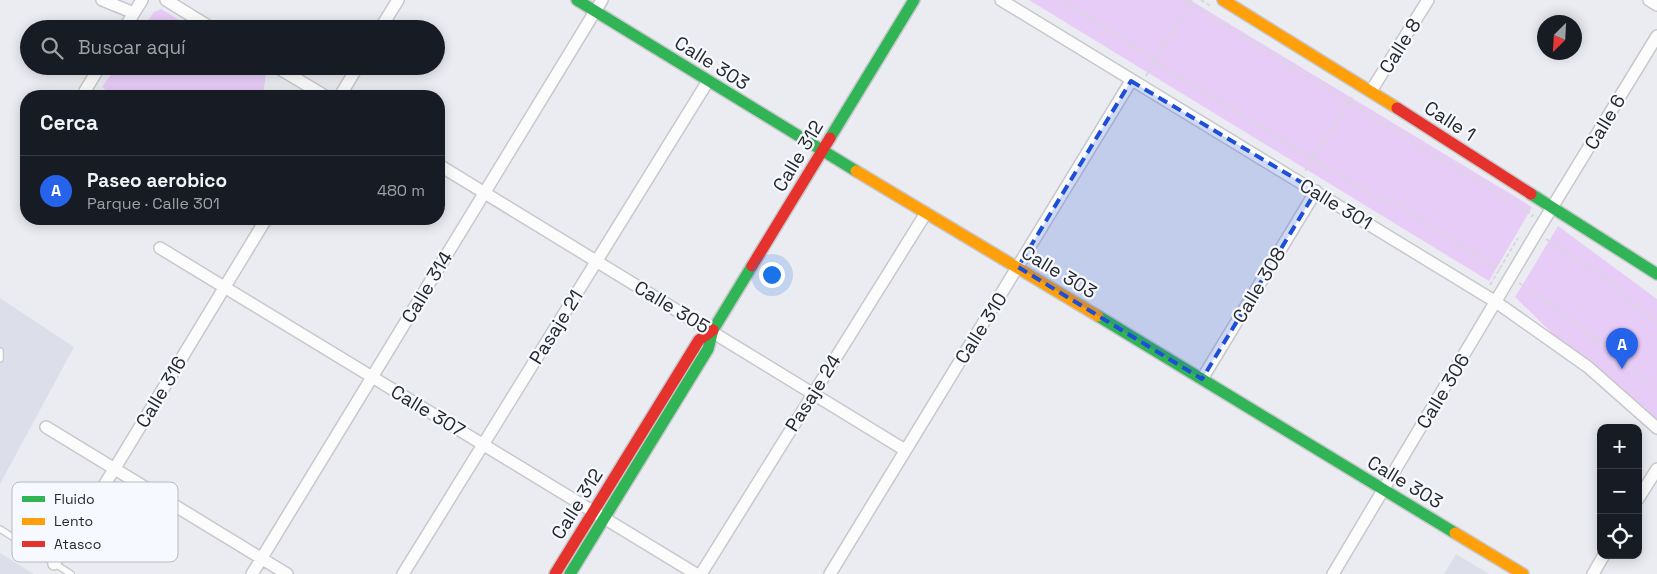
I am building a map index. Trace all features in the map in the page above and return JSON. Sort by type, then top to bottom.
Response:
[{"type":"street","points":[[102,0],[134,13]]},
{"type":"street","points":[[130,20],[142,0]]},
{"type":"street","points":[[166,0],[198,20]]},
{"type":"street","points":[[386,20],[398,0]]},
{"type":"street","name":"Calle 303","points":[[577,0],[821,151],[1018,267],[1523,574]]},
{"type":"street","name":"Calle 314","points":[[252,574],[602,0]]},
{"type":"street","name":"Calle 312","points":[[570,574],[708,349],[712,330],[914,0]]},
{"type":"street","name":"Calle 301","points":[[1001,0],[1135,84],[1299,181],[1496,302],[1588,368],[1657,428]]},
{"type":"street","name":"Calle 1","points":[[1223,0],[1372,91],[1657,274]]},
{"type":"street","name":"Calle 8","points":[[1372,91],[1428,0]]},
{"type":"street","points":[[1649,0],[1657,5]]},
{"type":"street","name":"Calle 6","points":[[1552,207],[1657,36]]},
{"type":"street","points":[[86,90],[95,75]]},
{"type":"street","points":[[290,75],[315,90]]},
{"type":"street","points":[[344,90],[353,75]]},
{"type":"street","name":"Pasaje 21","points":[[403,574],[708,81]]},
{"type":"street","name":"Calle 310","points":[[830,574],[1018,267],[1135,84]]},
{"type":"street","name":"Calle 305","points":[[445,169],[596,262],[712,330],[905,450]]},
{"type":"street","name":"Calle 308","points":[[1202,379],[1316,192]]},
{"type":"street","name":"Calle 306","points":[[1333,574],[1552,207]]},
{"type":"street","name":"Pasaje 24","points":[[701,574],[926,213]]},
{"type":"street","name":"Calle 316","points":[[106,482],[262,225]]},
{"type":"street","name":"Calle 307","points":[[160,248],[696,574]]},
{"type":"street","name":"Calle 312","points":[[555,574],[698,340],[712,330]]},
{"type":"street","points":[[46,427],[138,482]]},
{"type":"street","points":[[1642,493],[1657,469]]},
{"type":"street","points":[[178,507],[288,574]]},
{"type":"street","points":[[1593,574],[1602,559]]},
{"type":"lane","points":[[0,351],[0,359]]},
{"type":"lane","points":[[0,529],[12,537]]},
{"type":"lane","points":[[51,562],[71,574]]},
{"type":"path","points":[[1062,0],[1133,45],[1154,61],[1372,195],[1396,203],[1552,304],[1657,390]]},
{"type":"path","points":[[1183,0],[1349,100],[1532,215],[1527,223],[1537,232],[1549,242],[1616,285],[1624,298],[1657,324]]},
{"type":"path","points":[[1135,84],[1154,61],[1192,0]]},
{"type":"path","points":[[1299,181],[1359,84]]},
{"type":"path","points":[[1484,295],[1523,231]]},
{"type":"highlighted area","points":[[1131,81],[1316,191],[1202,379],[1018,267]]},
{"type":"shaded area","points":[[1029,0],[1190,0],[1532,207],[1489,281]]},
{"type":"shaded area","points":[[161,9],[179,20],[148,20],[154,12]]},
{"type":"shaded area","points":[[111,75],[266,75],[264,90],[106,90],[102,87]]},
{"type":"shaded area","points":[[1558,226],[1657,299],[1657,436],[1515,297]]},
{"type":"shaded area","points":[[0,298],[74,347],[0,484]]},
{"type":"shaded area","points":[[0,553],[34,574],[0,574]]},
{"type":"shaded area","points":[[1456,554],[1489,574],[1444,574]]},
{"type":"traffic: fast","points":[[577,0],[856,171]]},
{"type":"traffic: fast","points":[[830,138],[914,0]]},
{"type":"traffic: fast","points":[[1531,194],[1657,274]]},
{"type":"traffic: fast","points":[[570,574],[708,349],[713,330],[752,266]]},
{"type":"traffic: fast","points":[[1098,316],[1455,533]]},
{"type":"traffic: slow","points":[[1223,0],[1397,108]]},
{"type":"traffic: slow","points":[[856,171],[1098,316]]},
{"type":"traffic: slow","points":[[1455,533],[1523,574]]},
{"type":"traffic: jam","points":[[1397,108],[1531,194]]},
{"type":"traffic: jam","points":[[752,266],[830,138]]},
{"type":"traffic: jam","points":[[555,574],[699,340],[713,330]]},
{"type":"place","name":"Paseo aerobico","points":[[1622,369]]}]
